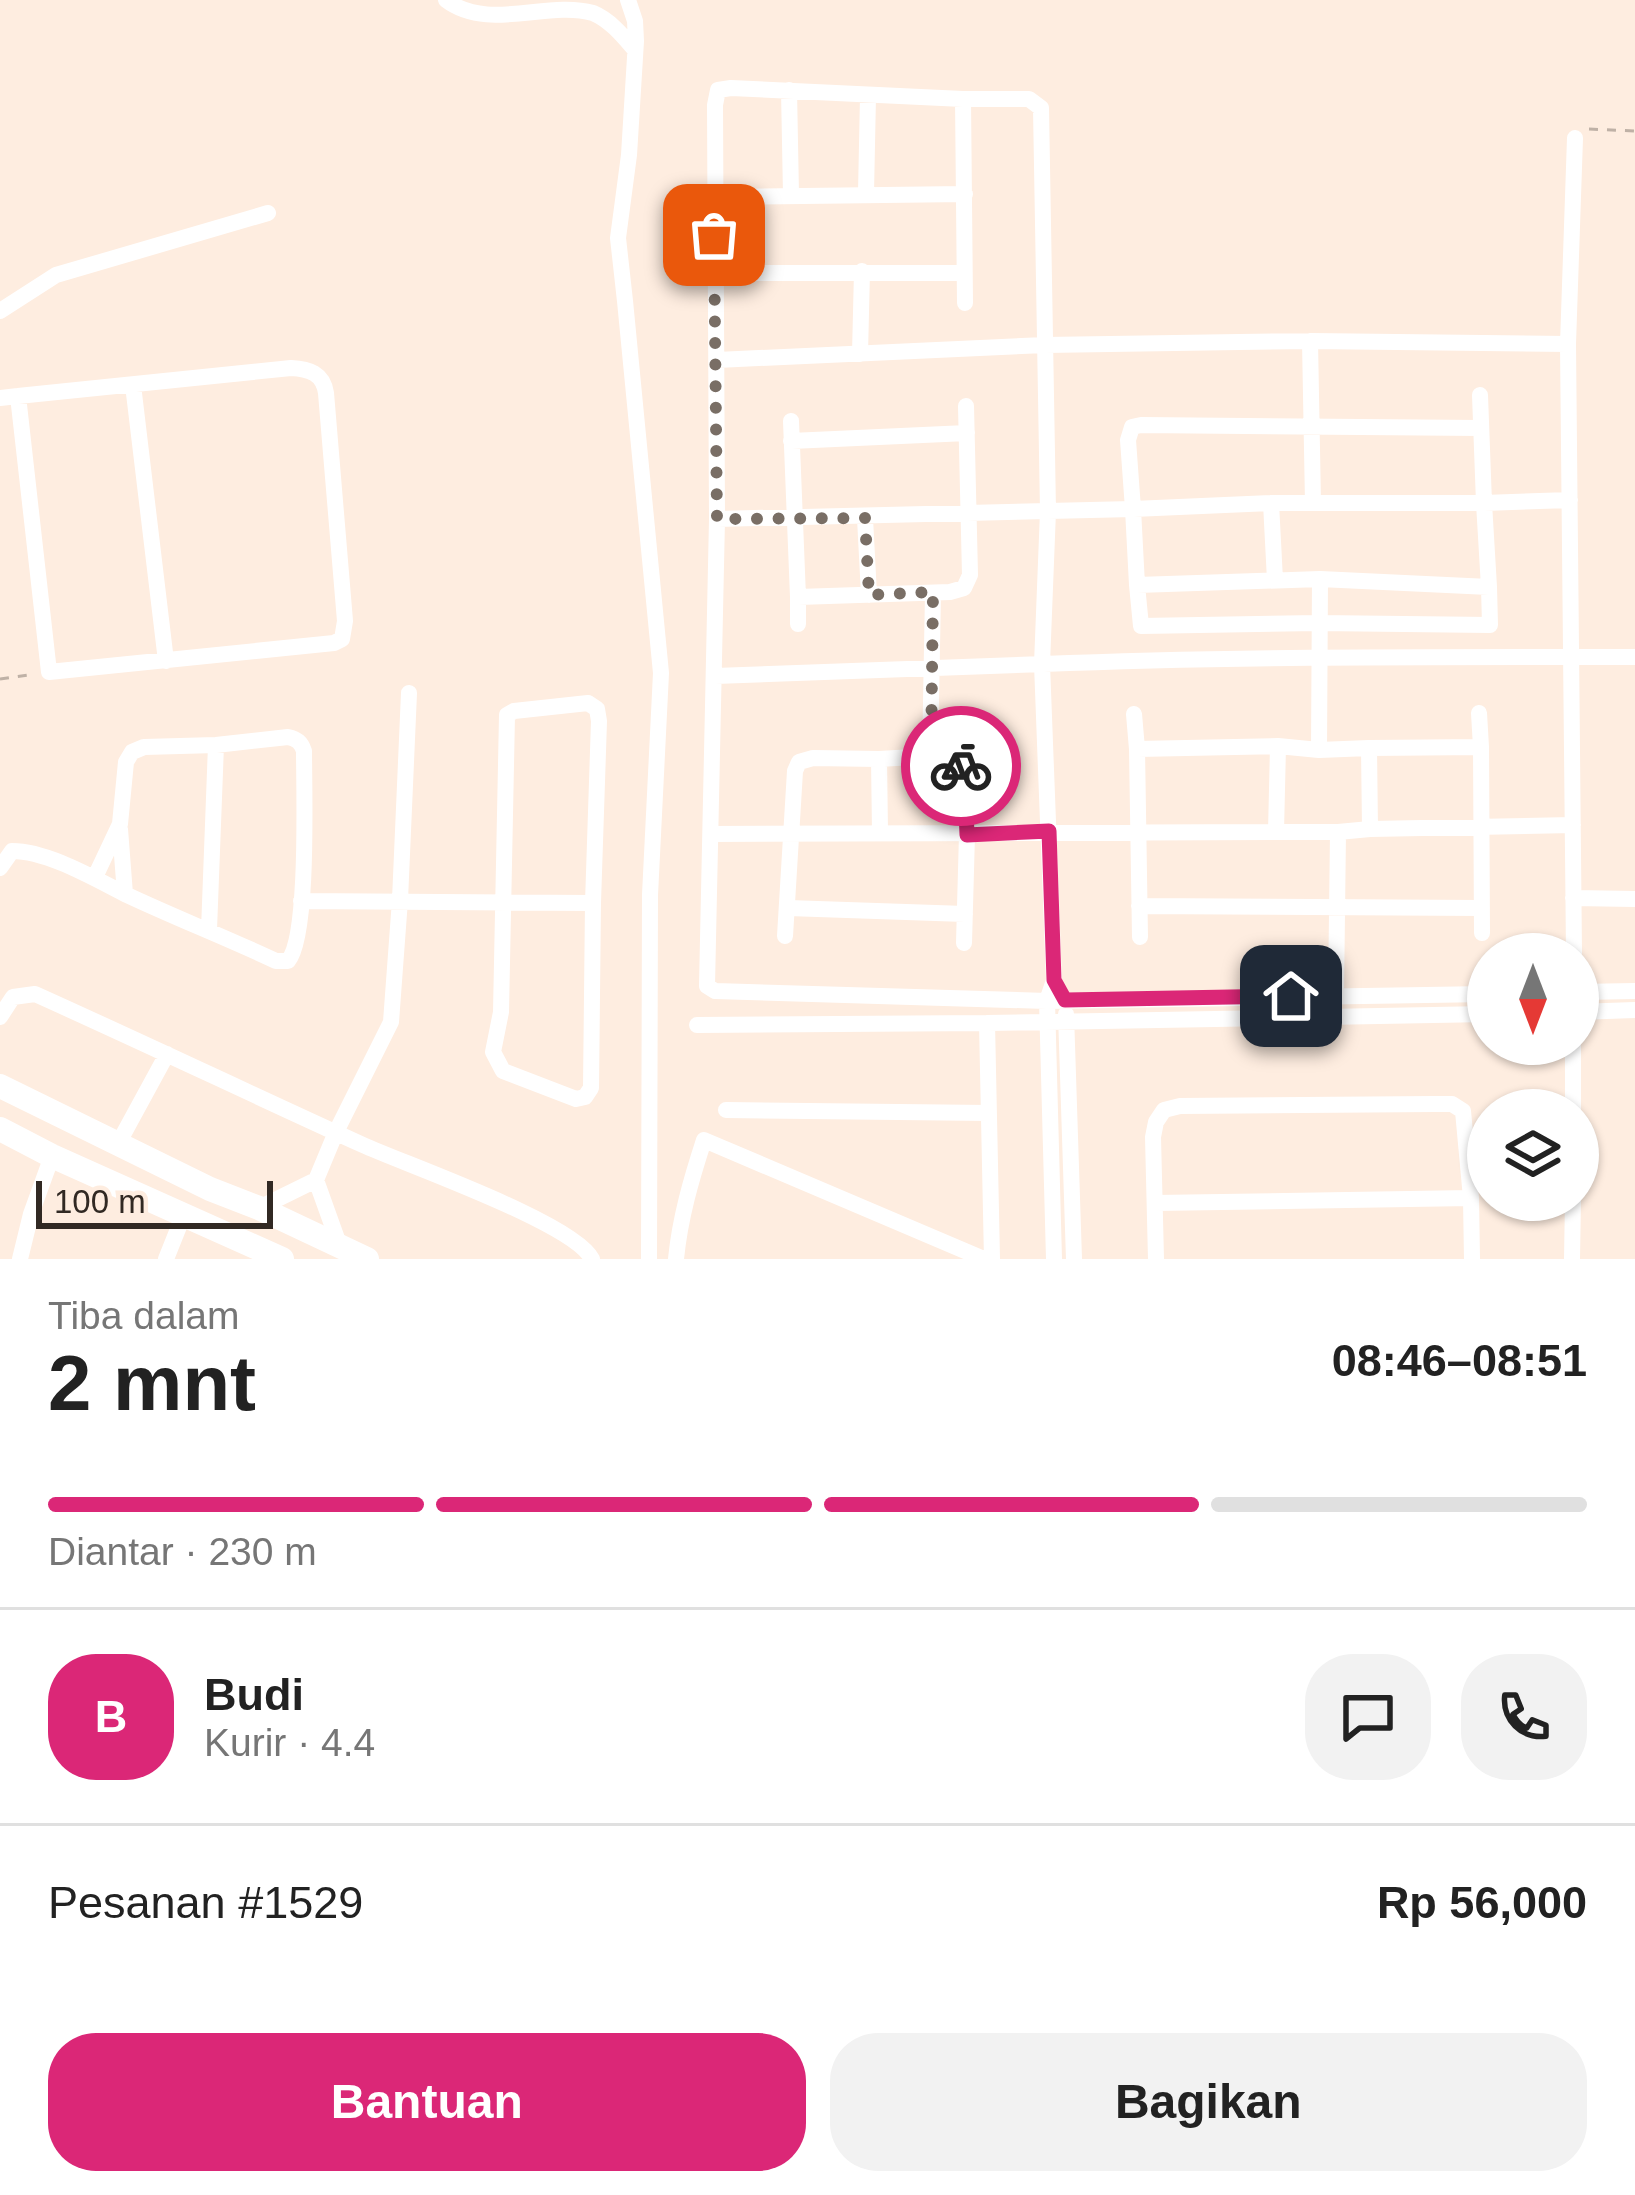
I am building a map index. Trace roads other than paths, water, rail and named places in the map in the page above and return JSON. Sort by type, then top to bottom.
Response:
[{"type":"highway","points":[[0,1086],[210,1189],[368,1259]]},
{"type":"highway","points":[[0,1129],[282,1259]]},
{"type":"street","points":[[446,0],[479,13],[588,10],[606,20],[635,50]]},
{"type":"street","points":[[628,0],[636,28],[618,255],[661,674],[650,896],[649,1259]]},
{"type":"street","points":[[1075,1259],[1066,1022],[1056,1001],[1054,980],[1042,664],[1048,511],[1041,108],[1029,99],[718,90],[715,676],[706,983],[711,990],[1056,1001],[1467,994]]},
{"type":"street","points":[[789,90],[791,195]]},
{"type":"street","points":[[866,193],[868,96]]},
{"type":"street","points":[[963,99],[964,303]]},
{"type":"street","points":[[1574,933],[1568,344],[1575,138]]},
{"type":"street","points":[[714,196],[965,194]]},
{"type":"street","points":[[0,311],[56,275],[268,213]]},
{"type":"street","points":[[860,354],[862,271]]},
{"type":"street","points":[[714,273],[964,273]]},
{"type":"street","points":[[1310,341],[1313,503]]},
{"type":"street","points":[[717,360],[1045,345],[1568,344]]},
{"type":"street","points":[[291,368],[315,373],[326,393],[345,621],[342,638],[334,643],[49,672],[9,397],[291,368]]},
{"type":"street","points":[[133,385],[166,661]]},
{"type":"street","points":[[1480,395],[1490,626],[1318,622],[1141,632],[1128,440],[1132,427],[1481,428]]},
{"type":"street","points":[[798,597],[960,590],[969,581],[966,406]]},
{"type":"street","points":[[791,421],[798,624]]},
{"type":"street","points":[[791,441],[968,433]]},
{"type":"street","points":[[717,519],[1271,503],[1570,500]]},
{"type":"street","points":[[1271,503],[1275,580]]},
{"type":"street","points":[[865,518],[869,595]]},
{"type":"street","points":[[1137,585],[1320,579],[1489,587]]},
{"type":"street","points":[[1319,749],[1320,579]]},
{"type":"street","points":[[931,756],[933,592]]},
{"type":"street","points":[[715,676],[1318,658],[1635,657]]},
{"type":"street","points":[[259,1208],[316,1180],[391,1022],[409,694]]},
{"type":"street","points":[[596,706],[593,903],[591,1088],[580,1099],[503,1071],[494,1058],[501,1012],[507,715],[514,711],[596,706]]},
{"type":"street","points":[[1480,713],[1482,933]]},
{"type":"street","points":[[1133,714],[1140,937]]},
{"type":"street","points":[[0,868],[11,851],[44,857],[95,877],[125,894],[276,961],[288,961],[295,952],[301,901],[304,751],[299,740],[144,747],[132,752],[126,762],[119,824],[125,894]]},
{"type":"street","points":[[209,930],[215,745]]},
{"type":"street","points":[[1276,832],[1278,746]]},
{"type":"street","points":[[1137,749],[1481,747]]},
{"type":"street","points":[[1369,748],[1370,829]]},
{"type":"street","points":[[785,936],[799,762],[931,756],[962,767],[965,784],[964,944]]},
{"type":"street","points":[[879,759],[880,832]]},
{"type":"street","points":[[95,877],[119,824]]},
{"type":"street","points":[[711,834],[1338,832],[1573,825]]},
{"type":"street","points":[[1336,995],[1338,832]]},
{"type":"street","points":[[1574,898],[1635,898]]},
{"type":"street","points":[[301,901],[593,903]]},
{"type":"street","points":[[1139,906],[1482,908]]},
{"type":"street","points":[[788,908],[964,914]]},
{"type":"street","points":[[1599,992],[1635,991]]},
{"type":"street","points":[[0,1017],[13,997],[35,994],[532,1216],[586,1247],[592,1259]]},
{"type":"street","points":[[1054,1259],[1047,1022],[1056,1001]]},
{"type":"street","points":[[1599,1011],[1635,1010]]},
{"type":"street","points":[[697,1025],[1467,1013]]},
{"type":"street","points":[[676,1259],[683,1211],[704,1140],[988,1259],[987,1023]]},
{"type":"street","points":[[118,1144],[167,1054]]},
{"type":"street","points":[[1156,1259],[1153,1137],[1164,1110],[1180,1106],[1452,1104],[1463,1111],[1467,1154]]},
{"type":"street","points":[[726,1110],[989,1113]]},
{"type":"street","points":[[20,1259],[52,1156]]},
{"type":"street","points":[[316,1180],[340,1247]]},
{"type":"street","points":[[1155,1203],[1467,1198]]},
{"type":"street","points":[[166,1259],[184,1214]]},
{"type":"street","points":[[1471,1221],[1472,1259]]},
{"type":"street","points":[[1572,1259],[1573,1221]]}]
